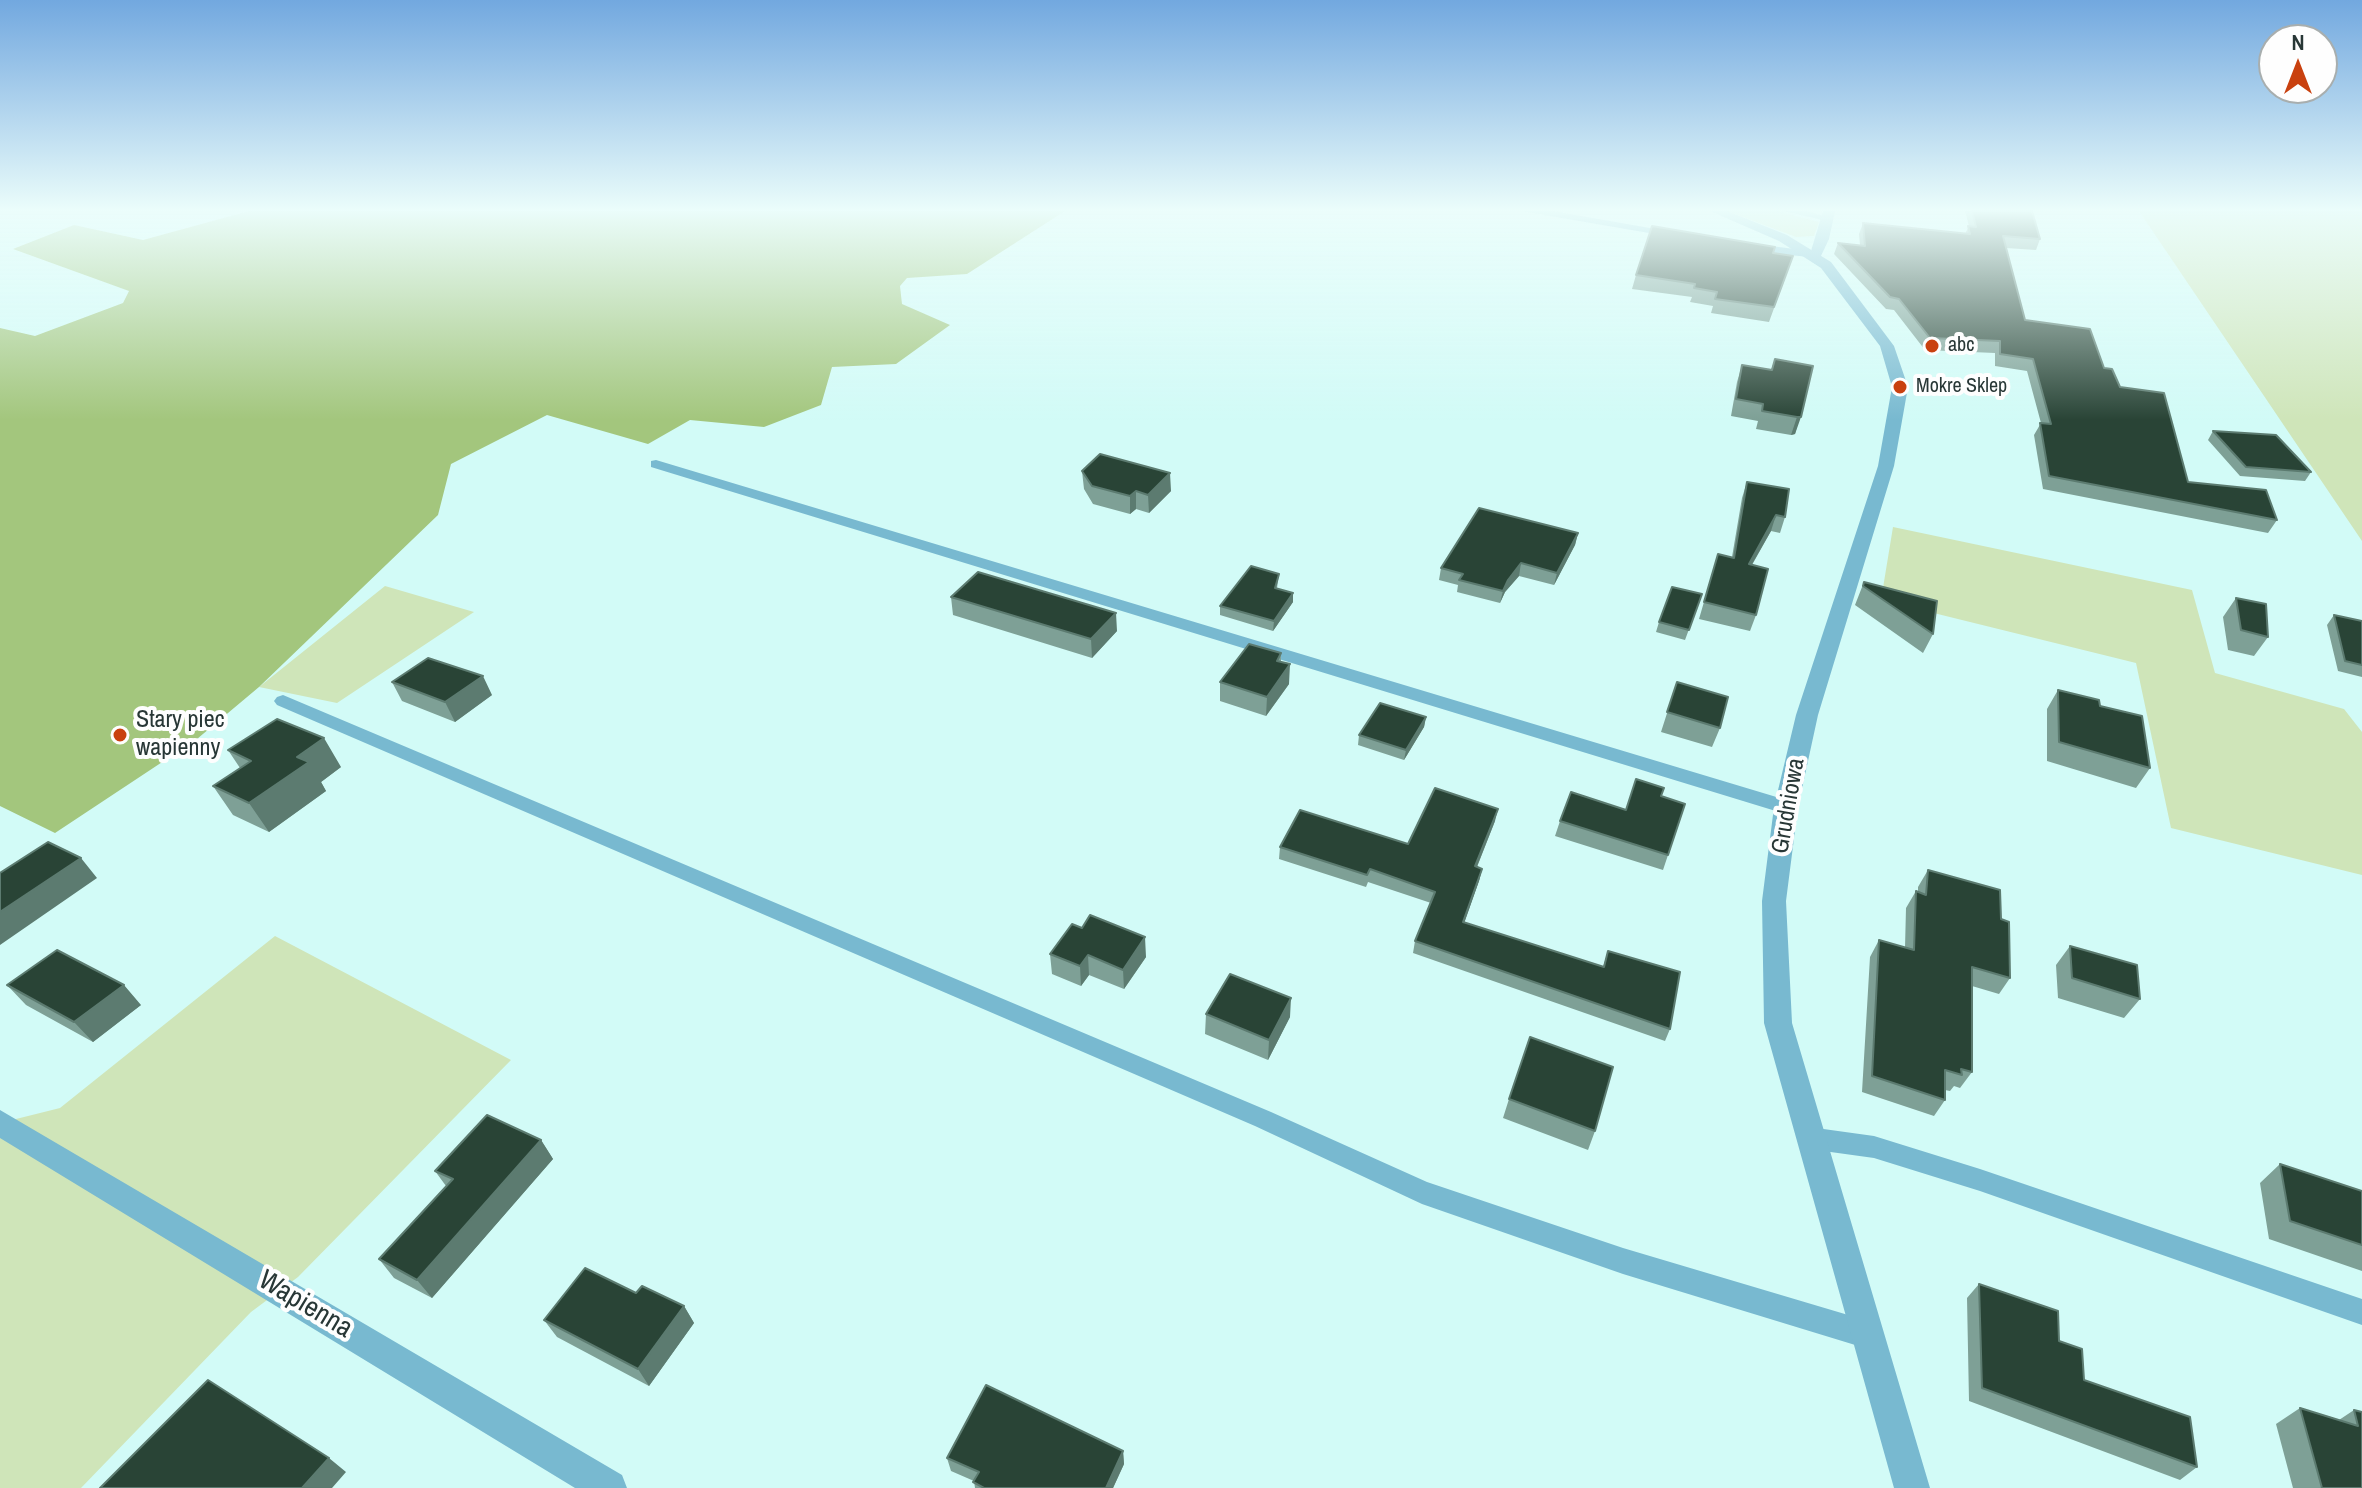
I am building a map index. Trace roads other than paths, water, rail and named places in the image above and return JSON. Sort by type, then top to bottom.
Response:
[{"type":"street","name":"Grudniowa","points":[[1835,280],[1887,346],[1900,387],[1886,466],[1807,715],[1786,807],[1774,901],[1778,1023],[1865,1334],[1912,1488]]},
{"type":"street","name":"Wapienna","points":[[0,1123],[609,1488]]},
{"type":"lane","points":[[656,464],[1786,807]]},
{"type":"lane","points":[[283,701],[1234,1107],[1422,1192],[1623,1261],[1865,1334]]},
{"type":"lane","points":[[1809,1138],[1874,1147],[1980,1180],[2362,1312]]},
{"type":"place","name":"abc","points":[[1932,346]]},
{"type":"place","name":"Mokre Sklep","points":[[1900,387]]},
{"type":"place","name":"Stary piec wapienny","points":[[120,735]]}]
